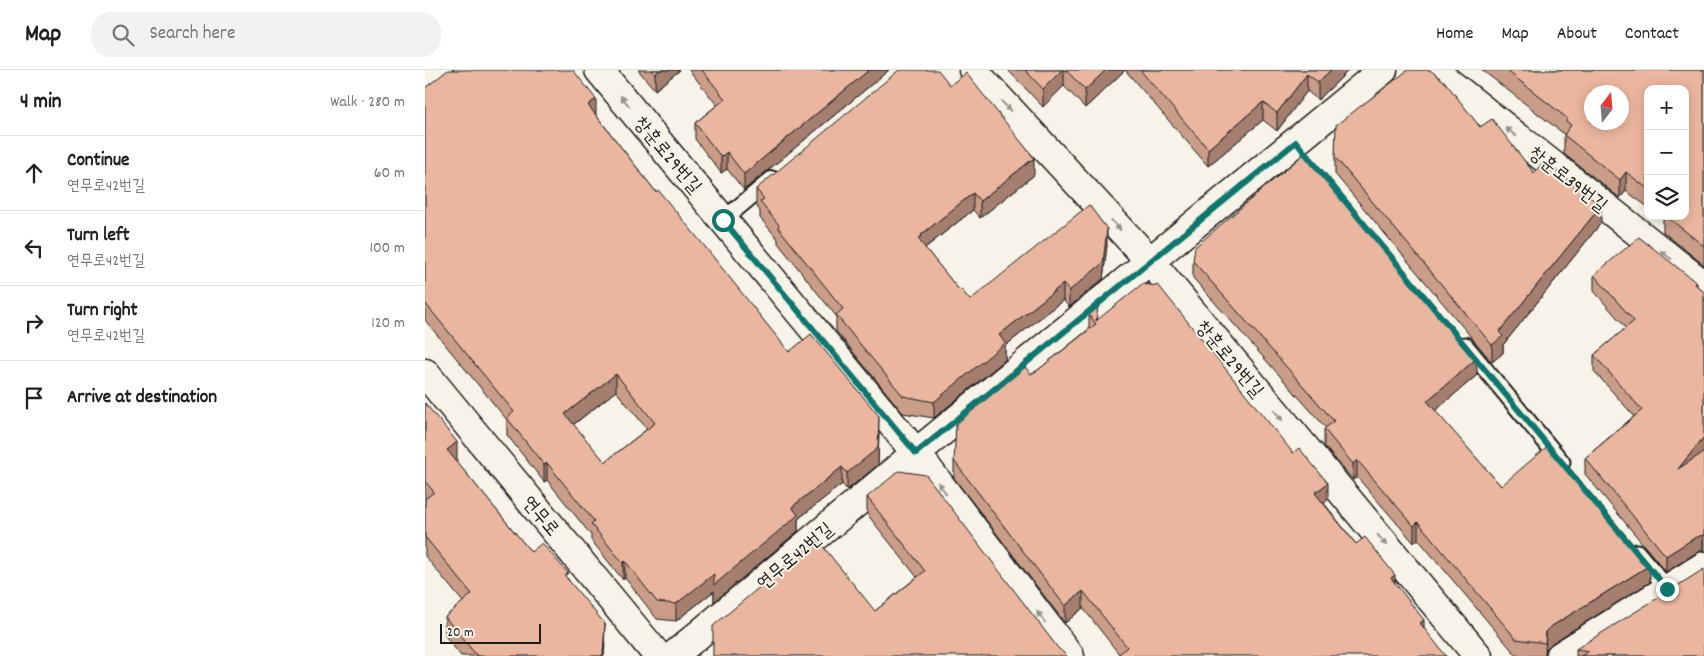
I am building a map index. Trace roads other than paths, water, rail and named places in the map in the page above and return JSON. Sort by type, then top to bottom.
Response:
[{"type":"street","points":[[425,78],[438,70]]},
{"type":"street","name":"창훈로29번길","points":[[599,70],[723,220]]},
{"type":"street","name":"창훈로29번길","points":[[973,70],[1150,261],[1478,656]]},
{"type":"street","name":"연무로42번길","points":[[673,656],[1150,261],[1299,145],[1383,70]]},
{"type":"street","name":"창훈로39번길","points":[[1433,70],[1704,285]]},
{"type":"street","points":[[723,220],[916,453],[1070,656]]},
{"type":"street","name":"연무로","points":[[425,373],[658,656]]},
{"type":"street","points":[[1560,656],[1704,566]]},
{"type":"lane","points":[[723,220],[783,170]]},
{"type":"lane","points":[[1453,331],[1573,475]]},
{"type":"lane","points":[[1630,543],[1667,589]]}]
